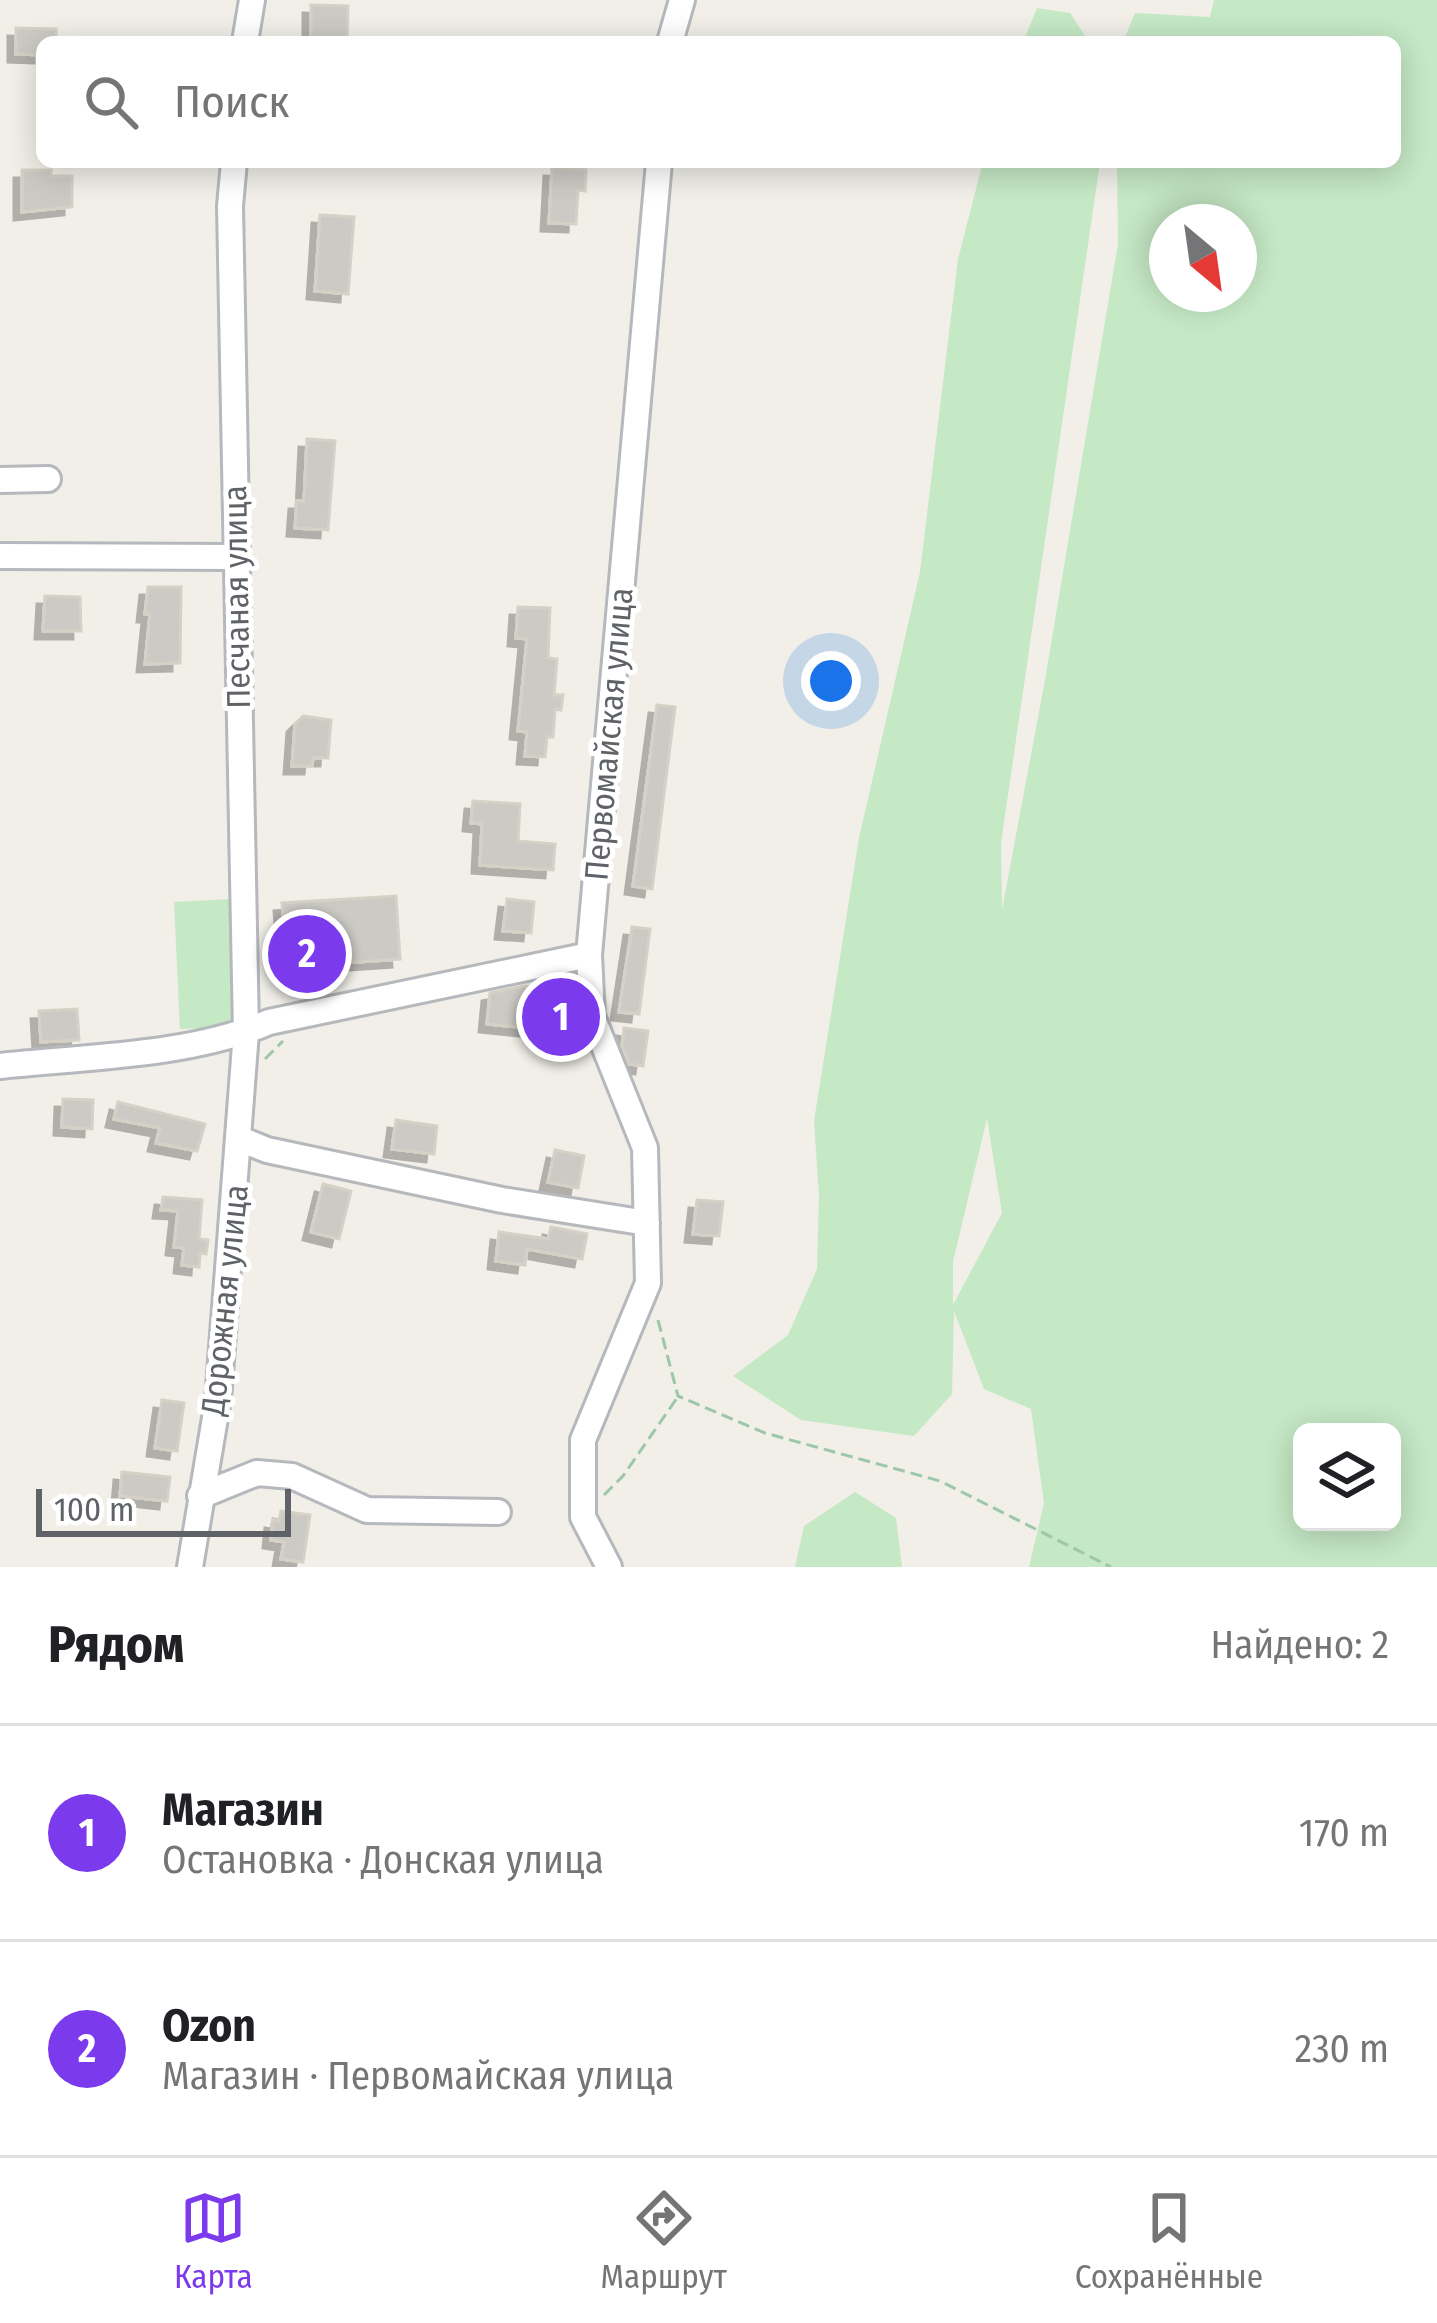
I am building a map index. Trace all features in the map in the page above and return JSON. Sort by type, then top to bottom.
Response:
[{"type":"street","points":[[246,36],[252,0]]},
{"type":"street","points":[[672,36],[682,0]]},
{"type":"street","name":"Песчаная улица","points":[[233,168],[230,206],[246,1032]]},
{"type":"street","name":"Первомайская улица","points":[[648,1283],[645,1148],[592,1016],[590,955],[658,168]]},
{"type":"street","points":[[0,480],[48,478]]},
{"type":"street","points":[[0,556],[237,557]]},
{"type":"street","points":[[0,1066],[186,1045],[269,1022],[590,955]]},
{"type":"street","name":"Дорожная улица","points":[[190,1567],[218,1400],[246,1032]]},
{"type":"street","points":[[240,1139],[268,1150],[478,1195],[647,1223]]},
{"type":"street","points":[[610,1567],[583,1516],[583,1440],[648,1283]]},
{"type":"street","points":[[200,1496],[257,1473],[292,1476],[367,1510],[498,1513]]},
{"type":"path","points":[[265,1059],[290,1037]]},
{"type":"path","points":[[583,1516],[623,1476],[678,1396],[648,1283]]},
{"type":"path","points":[[678,1396],[765,1433],[940,1481],[1111,1567]]},
{"type":"green space","points":[[1214,0],[1437,0],[1437,1567],[1029,1567],[1044,1503],[1031,1409],[984,1389],[954,1311],[952,1394],[914,1436],[801,1420],[733,1376],[788,1335],[817,1269],[814,1121],[859,838],[920,572],[958,259],[981,168],[1099,168],[1001,843],[1002,910],[1118,244],[1117,168],[1401,168],[1401,36],[1125,36],[1135,13],[1210,17]],"holes":[[[987,1118],[1002,1213],[953,1305],[953,1262]]]},
{"type":"green space","points":[[1037,8],[1070,13],[1085,36],[1025,36]]},
{"type":"green space","points":[[231,899],[236,1027],[180,1029],[174,902]]},
{"type":"green space","points":[[855,1492],[896,1518],[902,1567],[795,1567],[804,1526]]},
{"type":"building","points":[[311,5],[348,6],[347,36],[311,36]]},
{"type":"building","points":[[16,28],[56,29],[56,36],[36,36],[36,55],[16,54]]},
{"type":"building","points":[[552,168],[586,170],[585,191],[578,190],[576,224],[549,223]]},
{"type":"building","points":[[22,170],[72,176],[72,207],[22,212]]},
{"type":"building","points":[[320,215],[354,217],[348,294],[315,291]]},
{"type":"building","points":[[307,439],[335,441],[328,530],[295,528],[297,501],[304,501]]},
{"type":"building","points":[[148,587],[181,587],[180,663],[145,664]]},
{"type":"building","points":[[45,596],[80,597],[81,631],[43,631]]},
{"type":"building","points":[[518,607],[550,608],[548,658],[557,659],[554,695],[563,695],[561,710],[555,709],[553,737],[547,737],[545,757],[525,756],[527,732],[518,731],[527,639],[516,638]]},
{"type":"building","points":[[657,705],[675,707],[652,889],[633,886]]},
{"type":"building","points":[[303,716],[331,720],[328,758],[313,758],[312,766],[292,766],[295,724]]},
{"type":"building","points":[[473,801],[520,804],[518,841],[555,844],[553,870],[480,865],[482,824],[471,823]]},
{"type":"building","points":[[396,896],[400,959],[287,967],[282,903]]},
{"type":"building","points":[[507,899],[534,902],[531,933],[503,931]]},
{"type":"building","points":[[632,927],[650,929],[639,1014],[619,1012]]},
{"type":"building","points":[[532,987],[528,1028],[487,1024],[490,993]]},
{"type":"building","points":[[77,1009],[79,1040],[41,1042],[39,1011]]},
{"type":"building","points":[[624,1028],[648,1031],[643,1066],[629,1064],[622,1045]]},
{"type":"building","points":[[63,1099],[93,1100],[92,1129],[62,1127]]},
{"type":"building","points":[[118,1102],[205,1124],[197,1151],[156,1143],[160,1128],[114,1119]]},
{"type":"building","points":[[396,1120],[437,1126],[434,1154],[392,1149]]},
{"type":"building","points":[[555,1150],[584,1156],[578,1188],[548,1182]]},
{"type":"building","points":[[323,1184],[351,1191],[339,1239],[311,1232]]},
{"type":"building","points":[[163,1197],[202,1200],[199,1239],[208,1240],[199,1267],[182,1265],[184,1248],[174,1247],[178,1211],[161,1210]]},
{"type":"building","points":[[697,1200],[723,1202],[719,1236],[693,1234]]},
{"type":"building","points":[[551,1227],[587,1234],[582,1259],[527,1249],[525,1265],[496,1261],[499,1232],[548,1239]]},
{"type":"building","points":[[162,1400],[184,1403],[177,1451],[155,1448]]},
{"type":"building","points":[[122,1472],[170,1477],[167,1501],[120,1496]]},
{"type":"building","points":[[281,1511],[310,1515],[303,1562],[281,1559],[284,1542],[271,1540],[273,1520],[279,1521]]},
{"type":"place","name":"Ozon","points":[[307,954]]},
{"type":"place","name":"Магазин","points":[[561,1017]]}]
